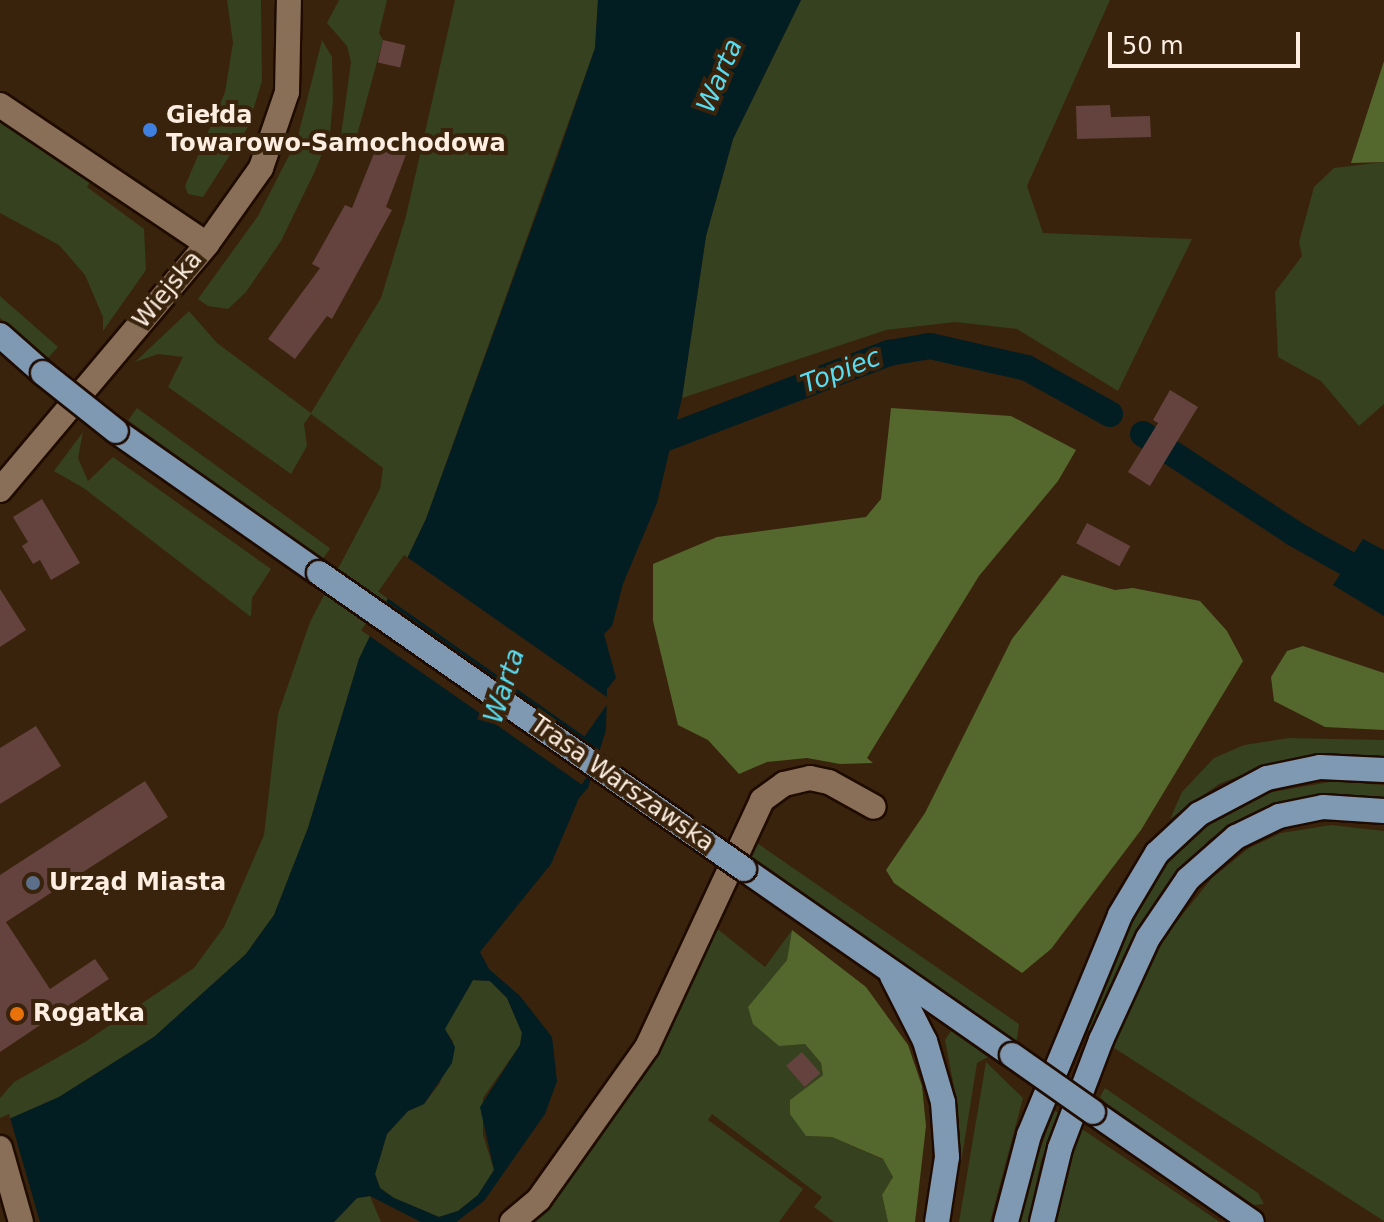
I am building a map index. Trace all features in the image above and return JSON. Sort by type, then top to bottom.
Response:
[{"type":"main road","name":"Trasa Warszawska","points":[[0,335],[116,431],[1253,1222]]},
{"type":"main road","points":[[1006,1222],[1029,1135],[1120,915],[1157,853],[1199,814],[1267,778],[1320,767],[1384,770]]},
{"type":"main road","points":[[1042,1222],[1060,1148],[1101,1040],[1148,938],[1188,879],[1229,842],[1279,816],[1323,807],[1384,811]]},
{"type":"main road","points":[[886,967],[920,1028],[943,1102],[947,1157],[937,1222]]},
{"type":"street","points":[[207,244],[261,168],[287,92],[289,0]]},
{"type":"street","name":"Wiejska","points":[[0,105],[207,244],[0,490]]},
{"type":"street","points":[[512,1222],[539,1199],[647,1047],[762,800],[784,784],[810,778],[829,782],[874,807]]},
{"type":"street","points":[[0,1148],[21,1222]]},
{"type":"green space","points":[[227,0],[261,0],[262,81],[248,127],[203,197],[188,194],[185,186],[225,92],[233,43]]},
{"type":"green space","points":[[339,0],[387,0],[379,33],[383,40],[353,150],[347,150],[341,136],[351,62],[347,46],[327,23]]},
{"type":"green space","points":[[455,0],[598,0],[595,48],[426,519],[359,659],[308,828],[274,915],[246,954],[154,1037],[59,1097],[0,1123],[0,1098],[14,1082],[85,1042],[194,968],[224,927],[264,835],[278,714],[310,622],[380,489],[383,468],[311,414],[304,424],[307,446],[291,474],[168,387],[183,357],[158,354],[135,362],[189,311],[217,343],[311,413],[381,298],[406,216]]},
{"type":"green space","points":[[801,0],[1110,0],[1027,186],[1043,233],[1192,239],[1118,391],[1017,329],[955,322],[886,330],[682,398],[706,236],[733,139]]},
{"type":"green space","points":[[322,40],[332,57],[333,100],[330,134],[315,171],[281,241],[246,292],[228,309],[208,306],[198,299],[258,216],[297,140]]},
{"type":"green space","points":[[1384,61],[1384,162],[1351,163]]},
{"type":"green space","points":[[0,119],[92,179],[87,187],[144,229],[146,270],[103,331],[103,317],[85,275],[59,245],[0,213]]},
{"type":"green space","points":[[1384,162],[1384,404],[1359,426],[1321,381],[1278,357],[1275,292],[1302,256],[1299,242],[1314,187],[1334,168]]},
{"type":"green space","points":[[0,296],[58,347],[48,358],[0,318]]},
{"type":"green space","points":[[137,408],[330,548],[322,561],[128,420]]},
{"type":"green space","points":[[891,408],[1011,416],[1076,450],[1058,481],[979,576],[867,758],[873,763],[840,764],[807,758],[767,762],[739,774],[708,740],[678,725],[653,621],[653,564],[717,537],[866,517],[881,499]]},
{"type":"green space","points":[[83,432],[78,458],[88,481],[113,457],[271,569],[252,598],[251,617],[85,489],[54,471]]},
{"type":"green space","points":[[1062,575],[1115,590],[1133,588],[1200,601],[1227,631],[1243,661],[1141,830],[1051,949],[1022,973],[894,883],[886,870],[925,813],[1012,639]]},
{"type":"green space","points":[[1303,646],[1384,673],[1384,730],[1325,727],[1274,701],[1271,677],[1287,651]]},
{"type":"green space","points":[[1289,738],[1384,740],[1384,761],[1327,756],[1267,765],[1219,784],[1170,819],[1182,792],[1214,758],[1244,745]]},
{"type":"green space","points":[[1335,781],[1384,785],[1384,800],[1335,795],[1288,801],[1248,815],[1209,840],[1158,897],[1136,933],[1093,1034],[1086,1029],[1133,913],[1177,849],[1211,819],[1256,795]]},
{"type":"green space","points":[[1331,825],[1384,831],[1384,1221],[1111,1046],[1166,935],[1212,878],[1249,848],[1281,833]]},
{"type":"green space","points":[[757,843],[1019,1024],[1017,1039],[1013,1041],[748,857]]},
{"type":"green space","points":[[700,915],[765,967],[792,930],[787,960],[762,991],[821,1063],[823,1075],[790,1100],[806,1136],[832,1137],[884,1160],[893,1177],[882,1195],[888,1222],[834,1222],[814,1207],[822,1197],[712,1114],[708,1120],[803,1189],[779,1222],[497,1222],[537,1187],[642,1035]]},
{"type":"green space","points":[[792,930],[866,987],[908,1045],[922,1086],[926,1126],[915,1222],[888,1222],[882,1195],[893,1177],[883,1159],[832,1137],[806,1136],[790,1114],[790,1100],[823,1075],[821,1063],[805,1044],[779,1046],[753,1024],[748,1007],[787,960]]},
{"type":"green space","points":[[473,980],[490,981],[507,998],[522,1033],[520,1045],[483,1098],[483,1135],[494,1170],[478,1195],[458,1211],[439,1217],[394,1198],[380,1188],[375,1174],[387,1134],[408,1111],[424,1104],[440,1083],[453,1041],[444,1029]]},
{"type":"green space","points":[[951,1031],[988,1057],[977,1063],[961,1163],[958,1108],[945,1040]]},
{"type":"green space","points":[[986,1062],[1023,1098],[990,1222],[959,1222]]},
{"type":"green space","points":[[1105,1088],[1258,1193],[1264,1204],[1254,1205],[1106,1103],[1100,1097]]},
{"type":"green space","points":[[1054,1110],[1060,1114],[1041,1161],[1028,1222],[1015,1222]]},
{"type":"green space","points":[[1076,1125],[1220,1222],[1051,1222]]},
{"type":"green space","points":[[370,1196],[381,1222],[334,1222],[357,1198]]},
{"type":"water","name":"Warta","points":[[598,0],[801,0],[733,139],[706,236],[682,398],[657,503],[623,584],[612,626],[604,634],[616,678],[607,689],[606,730],[588,788],[579,798],[551,864],[480,952],[489,969],[520,996],[552,1037],[557,1081],[545,1114],[484,1201],[456,1222],[421,1222],[370,1196],[357,1198],[334,1222],[0,1222],[0,1123],[59,1097],[154,1037],[246,954],[274,915],[308,828],[359,659],[426,519],[595,48]],"holes":[[[473,980],[490,981],[507,998],[522,1033],[520,1045],[480,1107],[494,1170],[478,1195],[458,1211],[439,1217],[394,1198],[380,1188],[375,1174],[387,1134],[408,1111],[424,1104],[452,1063],[455,1047],[445,1029]]]},
{"type":"water","points":[[1363,539],[1384,550],[1384,616],[1333,585]]},
{"type":"pier","points":[[404,555],[610,700],[585,736],[378,592]]},
{"type":"pier","points":[[383,599],[603,753],[582,784],[361,630]]},
{"type":"pier","points":[[9,1114],[40,1222],[0,1222],[0,1118]]},
{"type":"building","points":[[383,40],[405,45],[400,68],[378,62]]},
{"type":"building","points":[[1110,105],[1111,117],[1150,116],[1151,137],[1077,139],[1076,106]]},
{"type":"building","points":[[381,136],[409,147],[386,207],[392,210],[332,319],[327,316],[295,359],[268,339],[320,268],[312,264],[345,205],[352,208]]},
{"type":"building","points":[[1170,390],[1198,407],[1150,486],[1128,472],[1158,423],[1153,420]]},
{"type":"building","points":[[42,499],[80,563],[51,580],[40,560],[33,564],[22,546],[28,542],[13,517]]},
{"type":"building","points":[[1087,523],[1130,546],[1119,566],[1076,543]]},
{"type":"building","points":[[0,589],[26,630],[0,647]]},
{"type":"building","points":[[36,726],[61,766],[0,804],[0,748]]},
{"type":"building","name":"Urząd Miasta","points":[[145,781],[168,817],[6,922],[50,989],[95,959],[109,979],[0,1052],[0,875]]},
{"type":"building","points":[[802,1052],[820,1073],[805,1087],[786,1066]]},
{"type":"waterway","name":"Topiec","points":[[640,448],[889,353],[930,346],[1027,368],[1110,414]]},
{"type":"waterway","name":"Topiec","points":[[1143,434],[1295,534],[1384,584]]},
{"type":"place","name":"Giełda Towarowo-Samochodowa","points":[[150,130]]},
{"type":"place","name":"Urząd Miasta","points":[[33,883]]},
{"type":"place","name":"Rogatka","points":[[17,1014]]}]
